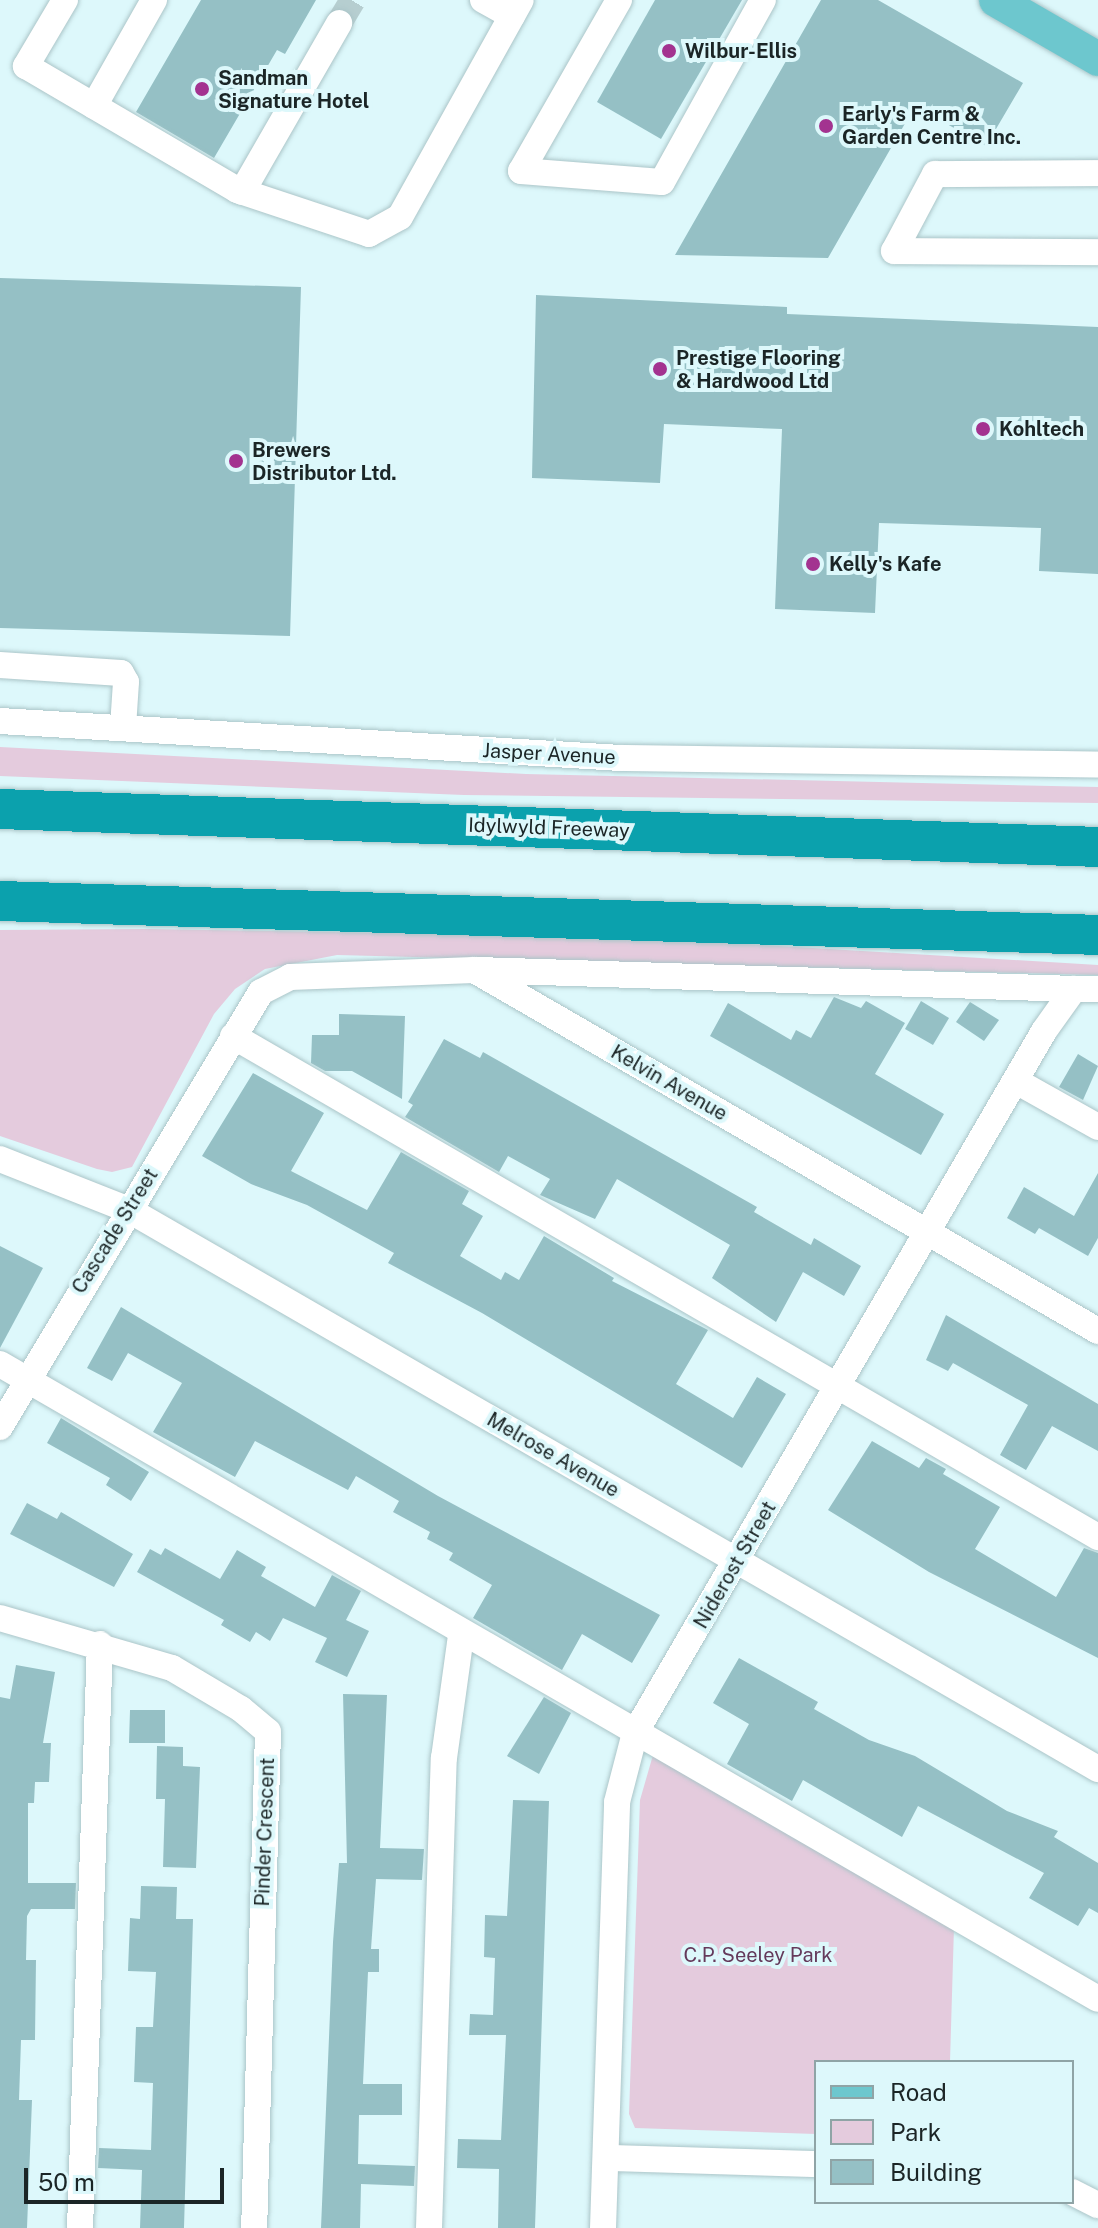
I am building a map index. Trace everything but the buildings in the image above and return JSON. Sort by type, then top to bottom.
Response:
[{"type":"highway","name":"Idylwyld Freeway","points":[[0,809],[1098,847]]},
{"type":"highway","points":[[0,901],[1098,935]]},
{"type":"main road","points":[[1002,2],[1098,59]]},
{"type":"street","points":[[65,0],[26,66],[242,192],[369,234],[400,217],[517,8],[483,0]]},
{"type":"street","points":[[94,106],[154,0]]},
{"type":"street","points":[[619,0],[521,171],[662,182],[763,0]]},
{"type":"street","points":[[242,192],[339,23]]},
{"type":"street","points":[[1098,173],[935,174],[894,251],[1098,252]]},
{"type":"street","points":[[0,665],[121,673],[126,682],[123,727]]},
{"type":"street","name":"Jasper Avenue","points":[[0,721],[621,758],[1098,765]]},
{"type":"street","points":[[1086,989],[474,970],[290,977],[261,992],[233,1036],[1098,1537]]},
{"type":"street","name":"Kelvin Avenue","points":[[474,970],[1098,1331]]},
{"type":"street","name":"Niderost Street","points":[[603,2228],[608,2158],[617,1802],[635,1733],[1016,1081],[1086,989]]},
{"type":"street","name":"Cascade Street","points":[[0,1427],[25,1379],[233,1036]]},
{"type":"street","points":[[1016,1081],[1098,1127]]},
{"type":"street","name":"Melrose Avenue","points":[[0,1159],[129,1210],[1098,1769]]},
{"type":"street","points":[[0,1364],[461,1635],[1098,1999]]},
{"type":"street","name":"Pinder Crescent","points":[[0,1618],[100,1644],[172,1668],[241,1709],[268,1732],[254,2228]]},
{"type":"street","points":[[429,2228],[444,1758],[461,1635]]},
{"type":"street","points":[[80,2228],[100,1644]]},
{"type":"street","points":[[608,2158],[814,2164]]},
{"type":"street","points":[[1074,2193],[1098,2205]]},
{"type":"green space","points":[[0,747],[526,774],[1098,787],[1098,803],[464,795],[0,776]]},
{"type":"green space","points":[[146,929],[629,937],[1098,965],[1098,975],[337,955],[265,969],[235,989],[214,1014],[132,1167],[112,1172],[97,1169],[0,1136],[0,930]]},
{"type":"green space","name":"C.P. Seeley Park","points":[[653,1755],[954,1927],[950,2060],[814,2060],[814,2134],[635,2128],[629,2114],[640,1800]]},
{"type":"tunnel","points":[[339,23],[353,0]]},
{"type":"place","name":"Wilbur-Ellis","points":[[669,51]]},
{"type":"place","name":"Sandman Signature Hotel","points":[[202,89]]},
{"type":"place","name":"Early's Farm & Garden Centre Inc.","points":[[826,126]]},
{"type":"place","name":"Prestige Flooring & Hardwood Ltd","points":[[660,369]]},
{"type":"place","name":"Kohltech","points":[[983,429]]},
{"type":"place","name":"Brewers Distributor Ltd.","points":[[236,461]]},
{"type":"place","name":"Kelly's Kafe","points":[[813,564]]}]
